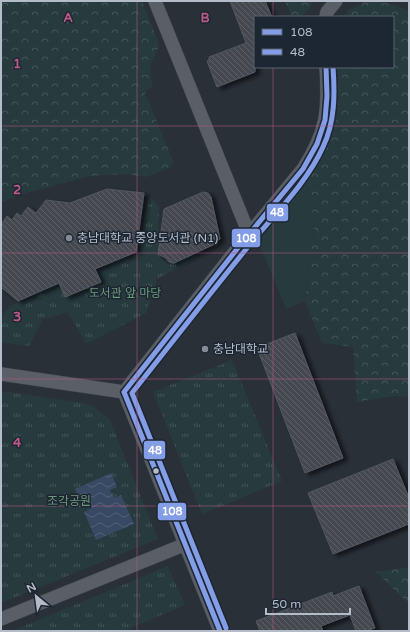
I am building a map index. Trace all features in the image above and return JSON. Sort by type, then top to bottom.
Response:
[{"type":"street","points":[[155,1],[249,234]]},
{"type":"street","points":[[326,16],[336,1]]},
{"type":"street","points":[[124,392],[311,158],[323,128],[328,95],[326,68]]},
{"type":"street","points":[[1,374],[124,392]]},
{"type":"street","points":[[124,392],[220,631]]},
{"type":"street","points":[[1,619],[186,544]]},
{"type":"green space","points":[[1,1],[142,1],[158,41],[158,48],[150,66],[152,87],[145,93],[173,161],[172,166],[146,177],[125,174],[90,176],[26,193],[1,202]]},
{"type":"green space","points":[[285,1],[313,1],[309,9],[300,16],[292,16]]},
{"type":"green space","points":[[367,1],[389,4],[409,11],[409,397],[393,396],[357,402],[353,347],[322,343],[305,301],[314,223],[307,176],[317,163],[325,147],[332,125],[334,114],[333,68],[394,68],[394,16],[343,16],[350,9]]},
{"type":"green space","points":[[307,176],[314,223],[305,301],[286,309],[260,246],[259,235],[264,226]]},
{"type":"green space","name":"도서관 앞 마당","points":[[149,196],[159,206],[158,255],[168,265],[195,253],[196,258],[157,279],[146,313],[86,344],[68,312],[42,320],[29,346],[1,342],[1,318],[10,306],[59,283],[65,297],[101,282],[96,271],[136,252]]},
{"type":"green space","points":[[232,360],[282,481],[202,514],[153,392]]},
{"type":"green space","name":"조각공원","points":[[1,391],[84,403],[93,406],[110,420],[158,539],[1,603]]},
{"type":"green space","points":[[168,566],[185,605],[124,631],[12,631]]},
{"type":"green space","points":[[409,567],[409,604],[376,572]]},
{"type":"water","points":[[111,473],[117,487],[110,490],[114,498],[121,495],[134,524],[96,540],[84,512],[92,508],[89,500],[81,503],[75,489]]},
{"type":"building","points":[[230,1],[265,1],[272,16],[254,16],[255,72],[217,87],[207,61],[209,60],[209,57],[246,43]]},
{"type":"building","name":"충남대학교 중앙도서관 (N1)","points":[[107,189],[144,193],[136,252],[95,269],[101,282],[65,297],[59,283],[18,301],[1,287],[1,225],[7,216],[12,220],[17,213],[21,216],[28,207],[36,213],[46,200],[70,203]]},
{"type":"building","points":[[203,192],[208,193],[211,197],[220,239],[215,244],[174,263],[169,262],[166,258],[158,254],[164,209]]},
{"type":"building","points":[[295,333],[343,458],[305,473],[257,348]]},
{"type":"building","points":[[393,459],[409,498],[409,524],[333,554],[308,493]]},
{"type":"building","points":[[359,586],[375,628],[366,631],[356,631],[350,615],[321,626],[323,631],[260,631],[256,621],[332,592],[333,596]]},
{"type":"transit line","name":"108","points":[[124,392],[241,244],[303,169],[317,144],[325,120],[327,96],[326,68]]},
{"type":"transit line","name":"48","points":[[226,628],[132,393],[232,266],[299,187],[308,174],[323,147],[330,128],[334,98],[333,68]]},
{"type":"transit line","name":"108","points":[[124,392],[220,631]]},
{"type":"place","name":"충남대학교 중앙도서관 (N1)","points":[[69,238]]},
{"type":"place","name":"충남대학교","points":[[205,349]]}]
